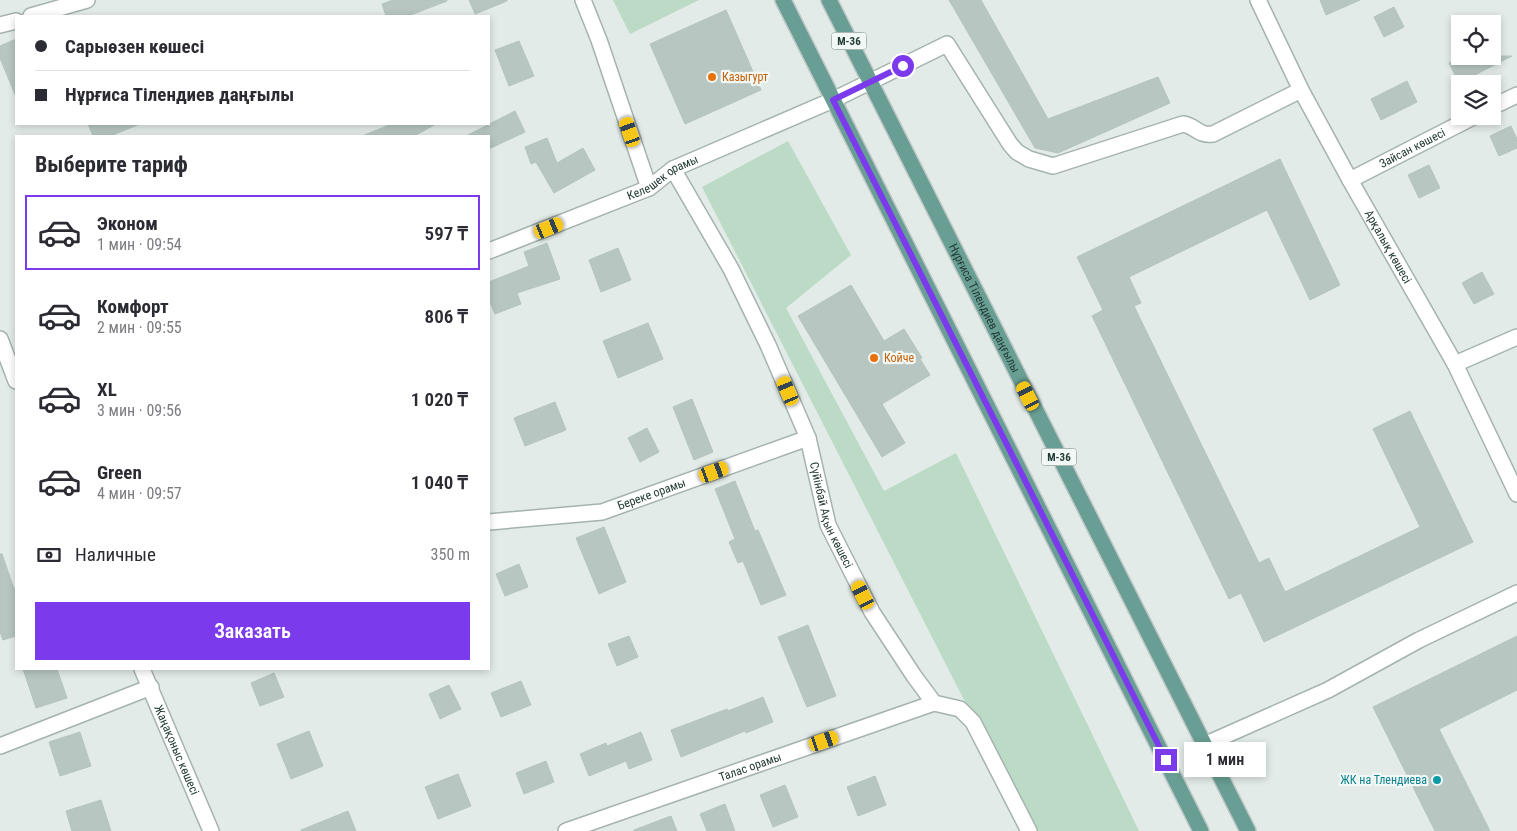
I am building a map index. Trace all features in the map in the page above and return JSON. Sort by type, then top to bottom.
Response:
[{"type":"main road","points":[[783,0],[1202,831]]},
{"type":"main road","name":"Нұрғиса Тілендиев даңғылы","points":[[829,0],[1248,831]]},
{"type":"street","points":[[34,15],[87,0]]},
{"type":"street","points":[[583,0],[599,40],[649,188]]},
{"type":"street","name":"Арқалық көшесі","points":[[1258,0],[1301,90],[1455,364],[1517,494]]},
{"type":"street","points":[[0,25],[15,20]]},
{"type":"street","name":"Келешек орамы","points":[[490,251],[649,188],[673,169],[833,100],[946,44],[1017,152],[1029,159],[1053,166],[1183,124],[1188,125],[1200,134],[1213,134],[1301,90]]},
{"type":"street","points":[[1501,103],[1517,95]]},
{"type":"street","name":"Зайсан көшесі","points":[[1350,180],[1457,125]]},
{"type":"street","name":"Сүйінбай Ақын көшесі","points":[[673,169],[735,277],[768,345],[808,438],[828,525],[872,612],[934,703]]},
{"type":"street","points":[[1455,364],[1517,337]]},
{"type":"street","points":[[0,339],[15,378]]},
{"type":"street","name":"Береке орамы","points":[[490,522],[602,512],[808,438]]},
{"type":"street","points":[[1204,745],[1328,690],[1419,640],[1517,592]]},
{"type":"street","name":"Жаңақоныс көшесі","points":[[142,670],[211,831]]},
{"type":"street","points":[[0,746],[151,687]]},
{"type":"street","points":[[934,703],[960,709],[973,722],[1029,831]]},
{"type":"street","name":"Талас орамы","points":[[566,831],[934,703]]},
{"type":"green space","points":[[613,0],[699,0],[630,34]]},
{"type":"green space","points":[[788,141],[851,255],[786,308],[884,491],[956,453],[1139,831],[1031,831],[702,187]]},
{"type":"building","points":[[393,0],[447,0],[411,15],[386,15],[382,4]]},
{"type":"building","points":[[469,0],[507,0],[507,1],[475,14]]},
{"type":"building","points":[[949,0],[981,0],[1048,119],[1158,77],[1170,103],[1058,153],[1035,148]]},
{"type":"building","points":[[1320,0],[1360,0],[1326,15]]},
{"type":"building","points":[[1394,7],[1404,27],[1384,37],[1374,17]]},
{"type":"building","points":[[726,10],[761,90],[685,124],[650,44]]},
{"type":"building","points":[[15,39],[15,95],[0,58],[0,46]]},
{"type":"building","points":[[519,41],[534,76],[509,86],[495,50]]},
{"type":"building","points":[[1501,56],[1512,56],[1501,62]]},
{"type":"building","points":[[1451,62],[1451,65],[1494,65],[1475,75],[1455,75],[1449,63]]},
{"type":"building","points":[[1407,81],[1417,102],[1381,120],[1371,99]]},
{"type":"building","points":[[515,111],[525,132],[490,149],[490,135],[468,135]]},
{"type":"building","points":[[88,125],[138,125],[112,135],[93,135]]},
{"type":"building","points":[[390,125],[434,125],[416,135],[364,135]]},
{"type":"building","points":[[1511,126],[1517,139],[1517,148],[1499,156],[1490,136]]},
{"type":"building","points":[[547,138],[557,163],[583,148],[595,170],[554,193],[536,162],[531,164],[525,147]]},
{"type":"building","points":[[1280,159],[1340,285],[1310,300],[1267,210],[1129,277],[1141,303],[1134,306],[1259,563],[1269,558],[1285,592],[1420,527],[1373,429],[1410,411],[1473,542],[1264,642],[1241,593],[1229,599],[1092,316],[1103,310],[1077,257]]},
{"type":"building","points":[[1429,165],[1440,188],[1419,198],[1408,175]]},
{"type":"building","points":[[547,243],[560,279],[517,293],[521,304],[495,314],[490,302],[490,282],[529,266],[524,252]]},
{"type":"building","points":[[618,248],[631,280],[601,292],[589,260]]},
{"type":"building","points":[[1482,272],[1494,294],[1474,304],[1462,283]]},
{"type":"building","points":[[851,285],[884,341],[904,329],[930,375],[882,404],[905,443],[882,457],[798,316]]},
{"type":"building","points":[[648,323],[663,359],[618,378],[603,341]]},
{"type":"building","points":[[692,399],[713,452],[694,460],[673,407]]},
{"type":"building","points":[[555,402],[566,430],[525,446],[514,418]]},
{"type":"building","points":[[647,428],[659,452],[640,462],[628,438]]},
{"type":"building","points":[[735,481],[755,531],[758,530],[786,595],[761,605],[743,561],[738,563],[729,542],[735,539],[715,489]]},
{"type":"building","points":[[604,527],[626,582],[599,594],[576,538]]},
{"type":"building","points":[[0,554],[2,554],[15,588],[15,636],[3,640],[0,632]]},
{"type":"building","points":[[519,564],[528,587],[505,596],[496,574]]},
{"type":"building","points":[[808,625],[836,696],[807,707],[778,637]]},
{"type":"building","points":[[629,636],[638,657],[617,666],[608,644]]},
{"type":"building","name":"ЖК на Тлендиева","points":[[1517,636],[1517,690],[1439,729],[1490,831],[1435,831],[1373,707]]},
{"type":"building","points":[[23,670],[57,670],[67,698],[36,708]]},
{"type":"building","points":[[274,673],[284,697],[260,706],[251,683]]},
{"type":"building","points":[[521,681],[531,705],[501,717],[491,693]]},
{"type":"building","points":[[449,685],[461,709],[440,719],[429,694]]},
{"type":"building","points":[[763,697],[773,722],[746,733],[745,731],[681,757],[671,730]]},
{"type":"building","points":[[309,731],[323,766],[291,779],[277,744]]},
{"type":"building","points":[[80,732],[91,766],[60,776],[49,742]]},
{"type":"building","points":[[641,732],[652,760],[629,769],[626,761],[589,776],[580,754],[606,743],[607,746]]},
{"type":"building","points":[[546,761],[554,782],[524,794],[516,773]]},
{"type":"building","points":[[458,774],[471,806],[438,819],[425,787]]},
{"type":"building","points":[[875,776],[886,805],[858,816],[847,787]]},
{"type":"building","points":[[785,785],[798,817],[773,827],[760,795]]},
{"type":"building","points":[[101,800],[111,831],[72,831],[66,811]]},
{"type":"building","points":[[725,804],[735,831],[707,831],[700,814]]},
{"type":"building","points":[[348,811],[356,831],[301,831],[301,830]]},
{"type":"building","points":[[671,816],[677,831],[634,831],[634,830]]},
{"type":"place","name":"Казыгурт","points":[[712,77]]},
{"type":"place","name":"Койче","points":[[874,358]]},
{"type":"place","name":"ЖК на Тлендиева","points":[[1437,780]]},
{"type":"route","points":[[903,66],[833,100],[1166,760]]}]
